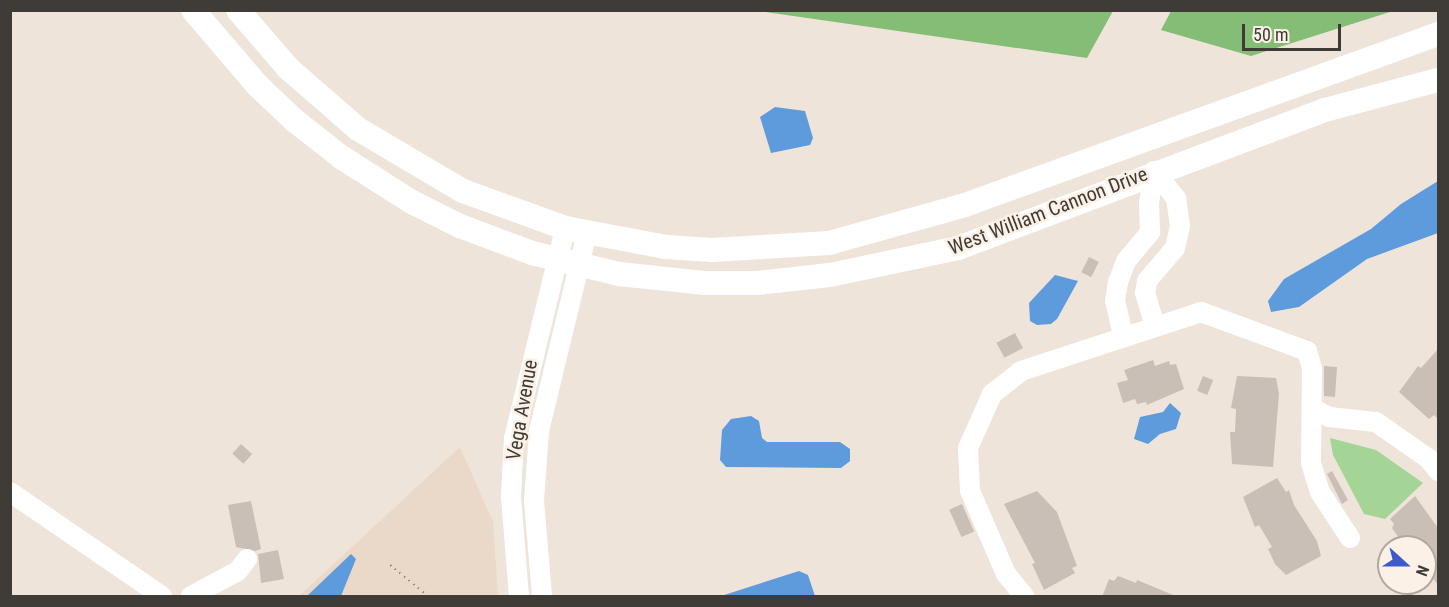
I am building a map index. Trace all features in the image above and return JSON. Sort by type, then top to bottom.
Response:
[{"type":"main road","name":"West William Cannon Drive","points":[[238,10],[311,90],[399,156],[463,191],[576,231],[712,250],[829,243],[965,205],[1438,34]]},
{"type":"main road","name":"West William Cannon Drive","points":[[206,14],[257,85],[294,120],[374,180],[460,226],[556,259],[647,278],[704,283],[757,283],[830,275],[958,248],[1154,171],[1325,110],[1438,80]]},
{"type":"main road","points":[[1148,139],[1154,171]]},
{"type":"street","points":[[1154,171],[1176,198],[1180,226],[1175,248],[1147,281],[1145,293],[1155,326]]},
{"type":"street","points":[[1123,335],[1115,301],[1118,282],[1126,261],[1150,232],[1149,203],[1154,171]]},
{"type":"street","name":"Vega Avenue","points":[[519,597],[510,496],[514,438],[556,259],[576,231]]},
{"type":"street","name":"Vega Avenue","points":[[542,597],[534,501],[539,431],[579,265],[576,231]]},
{"type":"street","points":[[1024,597],[1006,574],[970,491],[968,448],[978,420],[992,394],[1021,370],[1123,335],[1201,312],[1307,351],[1312,368],[1311,463],[1317,482],[1350,538]]},
{"type":"street","points":[[1311,408],[1329,417],[1376,422],[1437,466]]},
{"type":"street","points":[[10,492],[162,597]]},
{"type":"street","points":[[191,597],[238,571],[247,559]]},
{"type":"path","points":[[390,565],[428,597]]},
{"type":"shaded area","points":[[460,447],[493,522],[498,596],[299,596]]},
{"type":"green space","points":[[1113,10],[1087,58],[758,11]]},
{"type":"green space","points":[[1171,10],[1393,11],[1251,56],[1161,30]]},
{"type":"green space","points":[[1330,438],[1376,450],[1423,483],[1385,519],[1364,514],[1333,455]]},
{"type":"water","points":[[775,107],[805,111],[813,138],[810,145],[771,153],[760,117]]},
{"type":"water","points":[[1438,181],[1438,233],[1367,259],[1299,307],[1271,312],[1268,301],[1284,279],[1371,229],[1401,204]]},
{"type":"water","points":[[1055,275],[1078,281],[1057,319],[1051,324],[1037,325],[1030,321],[1029,303]]},
{"type":"water","points":[[1170,403],[1181,413],[1176,429],[1160,434],[1148,444],[1134,439],[1140,417],[1163,412]]},
{"type":"water","points":[[751,416],[759,421],[762,438],[767,442],[840,442],[850,449],[850,461],[841,468],[726,467],[720,460],[722,430],[731,419]]},
{"type":"water","points":[[351,554],[356,559],[341,596],[307,596]]},
{"type":"water","points":[[799,571],[808,575],[815,596],[721,596]]},
{"type":"building","points":[[1089,257],[1099,262],[1091,277],[1081,272]]},
{"type":"building","points":[[1015,333],[1023,348],[1004,358],[996,343]]},
{"type":"building","points":[[1438,349],[1438,419],[1434,415],[1429,419],[1399,392],[1418,366],[1421,368]]},
{"type":"building","points":[[1153,360],[1155,366],[1169,361],[1170,365],[1176,364],[1184,389],[1147,405],[1146,402],[1137,404],[1135,399],[1123,403],[1117,383],[1128,380],[1124,370]]},
{"type":"building","points":[[1324,366],[1337,367],[1335,397],[1324,396]]},
{"type":"building","points":[[1203,376],[1213,380],[1207,395],[1197,391]]},
{"type":"building","points":[[1237,376],[1276,378],[1279,394],[1273,467],[1232,464],[1230,432],[1235,432],[1236,409],[1231,408]]},
{"type":"building","points":[[241,444],[252,454],[243,464],[232,454]]},
{"type":"building","points":[[1332,471],[1348,500],[1342,504],[1327,474]]},
{"type":"building","points":[[1277,478],[1286,492],[1289,490],[1294,505],[1317,541],[1321,556],[1286,575],[1275,564],[1268,549],[1272,547],[1259,525],[1255,527],[1243,497]]},
{"type":"building","points":[[1037,491],[1057,512],[1077,566],[1072,568],[1075,573],[1044,590],[1032,564],[1035,563],[1004,504]]},
{"type":"building","points":[[1415,496],[1438,528],[1438,585],[1437,535],[1397,535],[1390,519]]},
{"type":"building","points":[[251,501],[261,549],[255,551],[236,547],[228,505]]},
{"type":"building","points":[[962,504],[974,531],[961,537],[949,510]]},
{"type":"building","points":[[278,550],[284,579],[261,583],[258,554]]},
{"type":"building","points":[[1118,576],[1136,583],[1137,580],[1178,597],[1102,597],[1109,579],[1114,581]]}]
